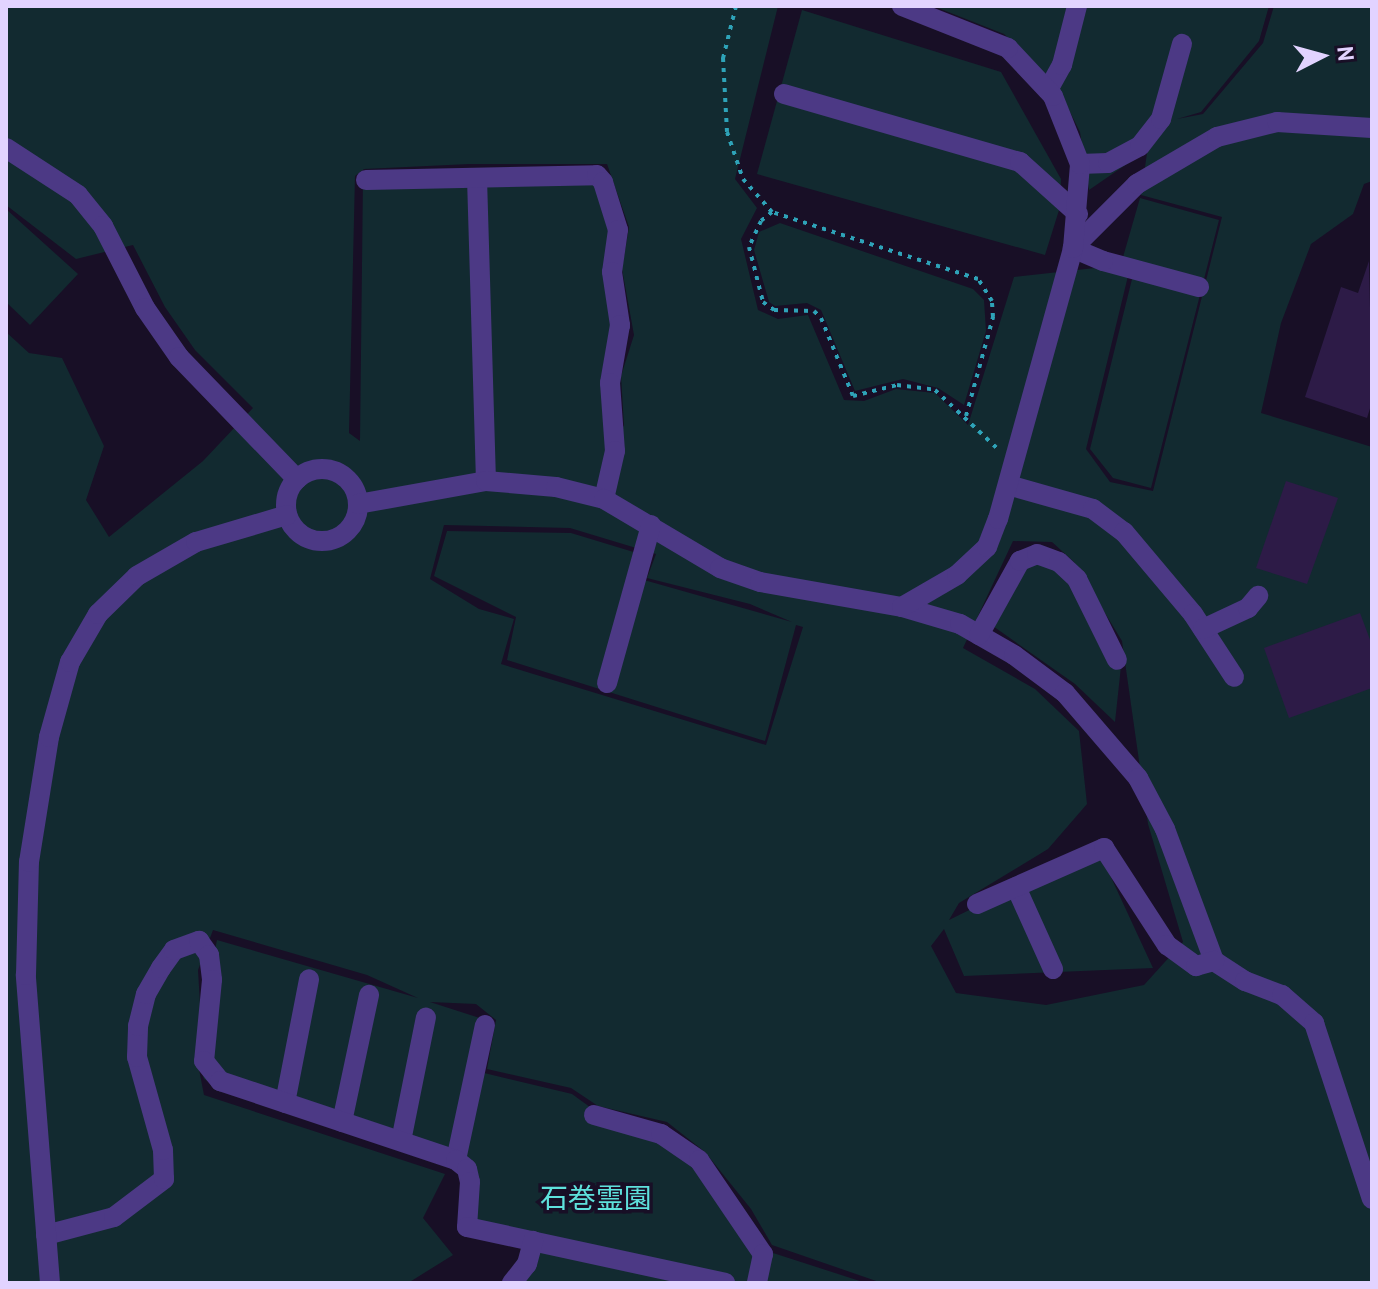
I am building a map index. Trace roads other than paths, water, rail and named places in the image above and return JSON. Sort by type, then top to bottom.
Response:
[{"type":"street","points":[[902,6],[1008,48],[1048,90],[1064,118],[1080,164],[1073,248],[1008,485],[987,547],[957,575],[902,607]]},
{"type":"street","points":[[1048,90],[1062,65],[1077,6]]},
{"type":"street","points":[[1080,164],[1108,163],[1140,146],[1161,119],[1182,44]]},
{"type":"street","points":[[784,94],[1020,162],[1078,214]]},
{"type":"street","points":[[1073,248],[1137,184],[1217,137],[1277,122],[1372,128]]},
{"type":"street","points":[[6,148],[78,195],[103,226],[145,308],[179,357],[297,479]]},
{"type":"street","points":[[366,180],[597,175],[603,182],[618,230],[612,272],[620,325],[610,397],[615,451],[604,499]]},
{"type":"street","points":[[477,178],[486,481]]},
{"type":"street","points":[[1073,248],[1103,261],[1199,287]]},
{"type":"street","points":[[315,470],[335,472],[351,485],[358,504],[351,526],[332,539],[310,539],[287,515],[287,495],[297,479],[315,470]]},
{"type":"street","points":[[358,504],[486,481],[520,481],[604,499],[720,568],[760,582],[902,607],[960,624],[1065,693],[1138,778],[1165,829],[1214,961],[1245,981],[1282,995],[1314,1023],[1372,1199]]},
{"type":"street","points":[[1008,485],[1093,509],[1124,532],[1203,629],[1234,677]]},
{"type":"street","points":[[50,1283],[26,975],[29,862],[49,737],[70,662],[98,614],[165,556],[287,515]]},
{"type":"street","points":[[607,683],[651,525]]},
{"type":"street","points":[[979,635],[1020,561],[1037,554],[1059,562],[1077,579],[1117,660]]},
{"type":"street","points":[[1203,629],[1248,608],[1258,596]]},
{"type":"street","points":[[977,904],[1104,848],[1175,953],[1196,966],[1214,961]]},
{"type":"street","points":[[1016,887],[1053,969]]},
{"type":"street","points":[[46,1235],[114,1217],[164,1179],[165,1158],[137,1057],[138,1026],[146,994],[174,950],[199,941],[209,955],[212,980],[203,1047],[209,1073],[285,1103],[456,1160],[467,1169],[470,1182],[467,1227],[673,1277],[725,1283]]},
{"type":"street","points":[[285,1103],[309,979]]},
{"type":"street","points":[[342,1122],[369,995]]},
{"type":"street","points":[[401,1141],[426,1017]]},
{"type":"street","points":[[456,1160],[485,1025]]},
{"type":"street","points":[[594,1115],[661,1134],[699,1160],[763,1254],[757,1283]]},
{"type":"street","points":[[512,1283],[527,1264],[533,1241]]},
{"type":"park label","name":"石巻霊園","points":[[596,1198]]}]
